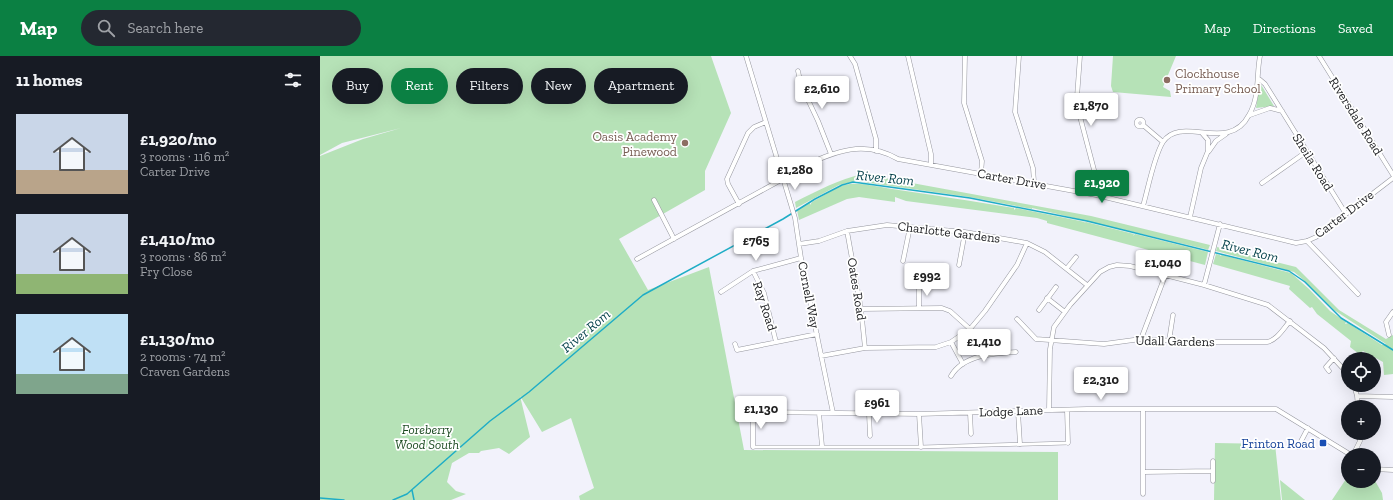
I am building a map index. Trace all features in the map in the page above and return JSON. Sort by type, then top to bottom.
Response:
[{"type":"street","name":"Cornell Way","points":[[746,56],[795,216],[799,244],[833,413]]},
{"type":"street","points":[[908,56],[931,154],[931,164]]},
{"type":"street","points":[[965,56],[964,103],[982,161],[980,173]]},
{"type":"street","points":[[1019,56],[1015,112],[1033,168],[1034,182]]},
{"type":"street","points":[[1080,56],[1077,97],[1078,109],[1098,185],[1096,195]]},
{"type":"street","points":[[1190,217],[1201,168],[1208,151],[1216,141],[1227,133],[1239,128],[1250,115],[1255,101],[1259,79],[1260,56]]},
{"type":"street","name":"Riversdale Road","points":[[1319,56],[1393,177]]},
{"type":"street","points":[[852,57],[876,139],[876,151]]},
{"type":"street","points":[[798,71],[801,85],[818,121],[831,154]]},
{"type":"street","name":"Sheila Road","points":[[1259,79],[1265,84],[1346,214]]},
{"type":"street","points":[[1250,115],[1270,108],[1282,111]]},
{"type":"street","points":[[739,204],[728,184],[727,179],[748,133],[754,127],[766,122]]},
{"type":"street","points":[[1143,125],[1163,142]]},
{"type":"street","points":[[1143,206],[1163,142],[1170,134],[1181,131],[1227,133]]},
{"type":"street","points":[[1202,133],[1208,140],[1208,151]]},
{"type":"street","name":"Carter Drive","points":[[637,259],[781,180],[784,174],[849,148],[888,153],[898,159],[1034,182],[1096,195],[1296,243],[1307,241],[1346,214],[1393,177]]},
{"type":"street","points":[[1262,183],[1306,152]]},
{"type":"street","points":[[654,200],[674,239]]},
{"type":"street","points":[[1204,285],[1220,224]]},
{"type":"street","name":"Charlotte Gardens","points":[[799,244],[819,241],[847,231],[887,225],[965,232],[1027,243],[1045,252],[1087,285]]},
{"type":"street","points":[[904,261],[910,227]]},
{"type":"street","name":"Oates Road","points":[[847,231],[861,309],[865,348]]},
{"type":"street","points":[[959,265],[965,232]]},
{"type":"street","points":[[1307,241],[1358,294]]},
{"type":"street","points":[[821,356],[865,348],[929,348],[951,342],[970,329],[1017,265],[1027,243]]},
{"type":"street","points":[[1067,268],[1076,257]]},
{"type":"street","points":[[721,292],[753,271],[802,258]]},
{"type":"street","points":[[1049,410],[1051,339],[1054,327],[1087,285],[1104,269],[1117,265],[1130,266],[1204,285],[1268,305],[1320,344],[1341,366]]},
{"type":"street","name":"Ray Road","points":[[753,271],[764,293],[776,342]]},
{"type":"street","points":[[1141,339],[1165,276]]},
{"type":"street","points":[[919,287],[919,308]]},
{"type":"street","points":[[1039,310],[1056,287]]},
{"type":"street","points":[[1047,298],[1065,312]]},
{"type":"street","points":[[861,309],[942,308],[950,311],[970,329]]},
{"type":"street","points":[[1389,335],[1386,322],[1393,312]]},
{"type":"street","points":[[1169,341],[1173,315]]},
{"type":"street","name":"Udall Gardens","points":[[1017,320],[1036,339],[1104,344],[1141,339],[1169,341],[1267,342],[1272,341],[1277,337],[1290,321]]},
{"type":"street","points":[[735,344],[737,350],[817,334]]},
{"type":"street","points":[[951,342],[963,364]]},
{"type":"street","points":[[951,376],[955,368],[983,355],[1016,352]]},
{"type":"street","points":[[1329,371],[1326,367],[1334,358]]},
{"type":"street","points":[[1356,392],[1357,400]]},
{"type":"street","points":[[1357,396],[1393,397]]},
{"type":"street","points":[[1143,409],[1144,494]]},
{"type":"street","name":"Lodge Lane","points":[[753,447],[753,412],[919,414],[1049,410],[1276,409],[1341,448]]},
{"type":"street","points":[[753,447],[921,447],[1068,443],[1067,410]]},
{"type":"street","points":[[1018,412],[1020,444]]},
{"type":"street","points":[[819,413],[822,446]]},
{"type":"street","points":[[970,413],[971,434]]},
{"type":"street","points":[[869,414],[870,436]]},
{"type":"street","points":[[919,414],[921,447]]},
{"type":"street","points":[[1298,447],[1308,428]]},
{"type":"street","points":[[1212,481],[1213,461]]},
{"type":"street","points":[[1381,469],[1393,470]]},
{"type":"street","points":[[1144,472],[1213,471]]},
{"type":"green space","name":"Foreberry Wood South","points":[[320,56],[711,56],[731,113],[705,171],[705,190],[619,239],[648,290],[709,267],[744,450],[1058,452],[1058,500],[580,500],[579,496],[594,488],[571,418],[542,432],[520,396],[530,437],[509,454],[499,448],[481,451],[479,453],[469,453],[452,463],[447,482],[456,491],[466,494],[451,500],[320,500],[320,156],[363,139],[401,128],[342,143],[320,155]]},
{"type":"green space","points":[[1113,56],[1176,56],[1163,87],[1170,91],[1171,97],[1113,92],[1111,86]]},
{"type":"green space","points":[[1260,83],[1274,106],[1256,108]]},
{"type":"green space","points":[[863,174],[1091,216],[1210,245],[1208,250],[1032,208],[969,197],[856,181],[839,185],[796,208],[795,202],[837,182]]},
{"type":"green space","points":[[850,184],[968,200],[1014,208],[1014,210],[1016,208],[1085,222],[1084,223],[1086,222],[1134,234],[1133,236],[1135,234],[1208,252],[1205,265],[1047,223],[1047,221],[1037,218],[906,201],[895,197],[895,202],[859,197],[847,199],[799,220],[797,210],[810,202],[810,205],[812,202],[840,186]]},
{"type":"green space","points":[[1217,247],[1296,267],[1339,310],[1386,339],[1393,335],[1393,374],[1384,375],[1381,352],[1356,352],[1350,347],[1351,341],[1317,314],[1312,307],[1310,308],[1289,289],[1290,286],[1213,264],[1216,254],[1291,273],[1330,311],[1346,322],[1345,324],[1348,323],[1382,345],[1386,344],[1334,310],[1294,272],[1216,251]]},
{"type":"green space","points":[[1215,443],[1275,444],[1281,500],[1214,500]]},
{"type":"green space","points":[[1280,480],[1305,500],[1282,500]]},
{"type":"green space","points":[[1341,486],[1341,488],[1379,488],[1383,500],[1332,500]]},
{"type":"waterway","name":"River Rom","points":[[393,500],[407,494],[490,421],[529,392],[643,295],[783,219],[815,199],[842,185],[853,182],[970,198],[1087,221],[1289,271],[1305,282],[1341,318],[1393,350]]},
{"type":"waterway","points":[[412,490],[414,500]]},
{"type":"waterway","name":"River Rom","points":[[320,498],[344,500]]},
{"type":"place","name":"Clockhouse Primary School","points":[[1167,80]]},
{"type":"place","name":"Oasis Academy Pinewood","points":[[685,143]]},
{"type":"place","name":"Frinton Road","points":[[1323,443]]}]
